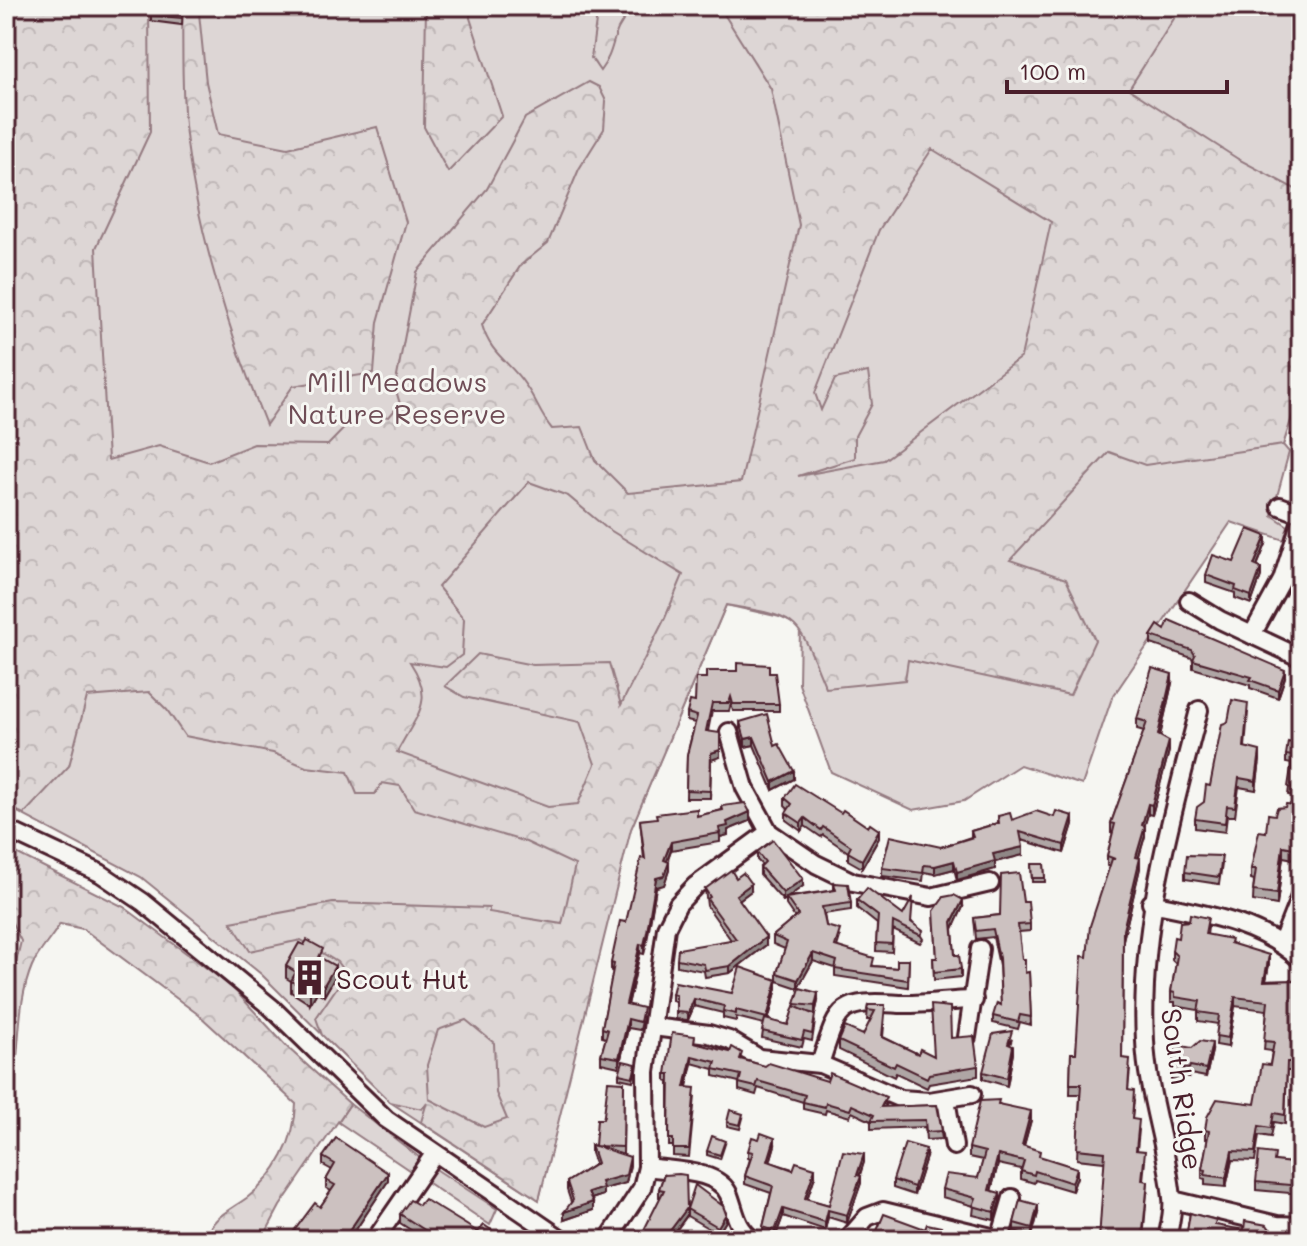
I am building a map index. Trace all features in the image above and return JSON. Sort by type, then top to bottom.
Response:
[{"type":"street","points":[[1252,635],[1282,580],[1301,517],[1280,506]]},
{"type":"street","points":[[1189,601],[1301,658]]},
{"type":"street","name":"South Ridge","points":[[1167,1240],[1173,1200],[1155,1122],[1145,1043],[1144,979],[1151,903],[1199,710]]},
{"type":"street","points":[[729,732],[745,788],[769,832],[834,873],[889,892],[931,897],[990,883]]},
{"type":"street","points":[[6,829],[64,854],[143,902],[272,1008],[386,1119],[563,1240]]},
{"type":"street","points":[[608,1240],[642,1188],[647,1167],[644,1103],[666,928],[678,904],[695,886],[769,832]]},
{"type":"street","points":[[1282,942],[1301,894]]},
{"type":"street","points":[[1151,903],[1215,916],[1282,942],[1301,960]]},
{"type":"street","points":[[967,1037],[980,949]]},
{"type":"street","points":[[820,1064],[832,1025],[840,1013],[852,1005],[875,1000],[901,1004],[974,1000]]},
{"type":"street","points":[[653,1027],[709,1034],[729,1040],[759,1058],[820,1064],[898,1099],[946,1099],[972,1094]]},
{"type":"street","points":[[946,1099],[954,1146]]},
{"type":"street","points":[[375,1240],[434,1154]]},
{"type":"street","points":[[647,1167],[716,1180],[729,1195],[741,1231],[753,1240]]},
{"type":"street","points":[[847,1240],[867,1217],[883,1211],[1002,1239],[1012,1198]]},
{"type":"street","points":[[1173,1200],[1296,1231]]},
{"type":"green space","name":"Mill Meadows Nature Reserve","points":[[6,6],[1301,6],[1301,389],[1283,445],[1289,452],[1272,515],[1288,526],[1284,540],[1231,522],[1112,698],[1082,785],[1020,765],[964,801],[913,810],[831,772],[799,684],[800,626],[780,617],[726,605],[623,847],[539,1200],[390,1102],[261,974],[141,877],[6,806]]},
{"type":"green space","points":[[6,6],[149,6],[150,132],[96,248],[108,460],[159,446],[209,462],[254,444],[328,445],[359,413],[389,417],[400,404],[395,387],[417,272],[487,189],[525,118],[589,82],[599,87],[606,101],[604,129],[579,169],[548,243],[521,265],[482,325],[490,344],[526,386],[552,429],[582,427],[595,460],[628,493],[741,482],[799,225],[771,89],[719,6],[1182,6],[1129,89],[1238,159],[1301,192],[1301,389],[1283,445],[1145,465],[1109,452],[1010,560],[1066,579],[1095,640],[1070,695],[908,660],[905,680],[826,688],[809,647],[794,625],[770,613],[726,605],[631,829],[539,1200],[421,1122],[427,1102],[422,1109],[390,1102],[322,1035],[316,1018],[346,974],[337,962],[301,940],[250,951],[231,922],[333,903],[489,908],[489,912],[562,924],[575,865],[526,842],[414,809],[400,786],[382,783],[375,794],[357,794],[348,772],[306,767],[273,753],[185,736],[167,710],[149,692],[87,697],[69,766],[24,814],[6,806]],"holes":[[[932,149],[1051,222],[1021,357],[884,460],[798,476],[855,458],[855,436],[872,404],[868,372],[835,379],[821,410],[815,393],[879,230]],[[529,482],[568,496],[605,527],[683,575],[621,705],[609,663],[533,665],[478,654],[445,686],[464,697],[580,722],[595,764],[578,804],[548,807],[397,752],[417,717],[423,698],[422,687],[410,662],[446,667],[462,655],[464,619],[438,587]],[[466,1020],[494,1043],[496,1093],[507,1119],[484,1127],[429,1099],[427,1065],[438,1030]]]},
{"type":"green space","points":[[182,6],[245,6],[199,13],[206,82],[218,134],[288,148],[377,127],[406,222],[378,322],[374,373],[293,386],[266,425],[228,319],[198,208],[184,119]]},
{"type":"green space","points":[[426,6],[471,6],[470,18],[502,116],[448,172],[424,127]]},
{"type":"green space","points":[[598,6],[629,6],[628,15],[618,28],[609,56],[600,71],[591,58]]},
{"type":"green space","points":[[6,848],[124,907],[232,987],[287,1047],[350,1104],[280,1206],[262,1240],[205,1240],[216,1220],[248,1197],[276,1167],[292,1131],[296,1104],[199,1015],[83,929],[60,924],[32,966],[22,1001],[15,1073],[6,1108],[6,1005],[21,941],[6,911]]},
{"type":"green space","points":[[350,1104],[428,1164],[497,1209],[490,1225],[338,1122]]},
{"type":"building","points":[[152,6],[183,6],[182,18],[151,15]]},
{"type":"building","points":[[1301,431],[1301,451],[1298,453],[1291,435]]},
{"type":"building","points":[[1248,529],[1266,536],[1254,565],[1261,568],[1251,596],[1235,590],[1236,586],[1206,575],[1213,555],[1234,562]]},
{"type":"building","points":[[1301,604],[1301,628],[1295,626]]},
{"type":"building","points":[[1169,620],[1285,670],[1278,690],[1250,680],[1252,677],[1193,660],[1195,655],[1192,650],[1151,636],[1158,625],[1165,630]]},
{"type":"building","points":[[737,663],[769,665],[769,673],[775,673],[779,704],[733,704],[731,697],[729,703],[712,703],[706,731],[720,733],[720,750],[711,753],[710,791],[686,790],[687,755],[697,716],[687,713],[690,701],[695,702],[696,678],[706,678],[706,671],[737,671]]},
{"type":"building","points":[[1152,668],[1172,674],[1158,735],[1169,741],[1152,805],[1148,804],[1142,825],[1145,826],[1136,857],[1140,858],[1123,930],[1122,1058],[1130,1059],[1128,1090],[1134,1091],[1132,1119],[1139,1120],[1136,1150],[1145,1151],[1142,1180],[1148,1181],[1142,1240],[1099,1240],[1105,1152],[1077,1149],[1081,1084],[1070,1084],[1071,1053],[1076,1053],[1082,956],[1087,957],[1090,926],[1112,859],[1115,859],[1107,856],[1115,824],[1111,823],[1147,722],[1137,719]]},
{"type":"building","points":[[1301,679],[1301,697],[1296,696]]},
{"type":"building","points":[[1232,700],[1248,703],[1244,747],[1260,751],[1256,781],[1239,778],[1235,807],[1227,806],[1225,823],[1195,819],[1197,807],[1204,802],[1206,785],[1210,786],[1222,724],[1228,722]]},
{"type":"building","points":[[767,714],[775,746],[779,744],[794,771],[773,782],[754,737],[745,739],[740,722]]},
{"type":"building","points":[[1294,739],[1301,740],[1301,789],[1288,787],[1293,756],[1286,755],[1288,742],[1293,743]]},
{"type":"building","points":[[795,784],[841,813],[843,810],[868,827],[870,824],[879,830],[862,860],[848,852],[851,846],[823,827],[821,830],[805,818],[801,823],[786,813],[792,804],[785,798]]},
{"type":"building","points":[[745,803],[750,812],[727,822],[728,826],[719,828],[720,833],[671,842],[664,860],[669,862],[664,876],[656,878],[644,945],[640,944],[626,1004],[643,1008],[640,1022],[628,1019],[619,1058],[601,1055],[608,1030],[602,1028],[620,921],[626,922],[641,858],[645,859],[640,820],[657,818],[656,814],[697,809],[697,816],[723,810],[722,806]]},
{"type":"building","points":[[1286,804],[1300,805],[1294,848],[1283,846],[1277,894],[1253,891],[1256,869],[1251,869],[1259,831],[1266,832],[1268,814],[1275,815],[1277,808]]},
{"type":"building","points":[[1036,811],[1054,817],[1056,811],[1073,816],[1064,845],[1020,832],[1023,847],[993,854],[995,861],[957,872],[954,861],[935,866],[924,865],[923,873],[882,868],[890,836],[941,847],[973,837],[971,831],[999,823],[998,816],[1010,813],[1012,820]]},
{"type":"building","points":[[773,840],[803,879],[783,893],[760,867],[765,862],[757,852]]},
{"type":"building","points":[[1187,855],[1222,856],[1219,877],[1185,872]]},
{"type":"building","points":[[1031,864],[1044,864],[1045,878],[1032,878]]},
{"type":"building","points":[[731,870],[736,878],[743,873],[751,884],[736,895],[766,937],[730,966],[705,970],[704,964],[677,959],[678,949],[736,939],[707,899],[710,897],[705,889]]},
{"type":"building","points":[[1019,873],[1023,902],[1028,902],[1030,924],[1018,925],[1025,973],[1029,972],[1031,1017],[1020,1015],[1018,1022],[993,1016],[997,1003],[1001,1005],[999,958],[993,929],[976,931],[974,918],[1000,915],[1001,875]]},
{"type":"building","points":[[834,883],[848,884],[851,903],[822,907],[826,926],[840,930],[835,946],[874,958],[872,966],[897,968],[897,960],[909,960],[908,980],[835,969],[837,961],[813,953],[798,980],[777,973],[787,942],[773,936],[798,915],[786,898],[836,890]]},
{"type":"building","points":[[867,888],[903,915],[913,897],[911,922],[923,931],[920,935],[893,922],[892,944],[876,943],[878,916],[857,900]]},
{"type":"building","points":[[954,895],[963,900],[952,922],[955,955],[959,955],[961,969],[934,972],[933,958],[937,958],[934,911],[944,897]]},
{"type":"building","points":[[1190,914],[1208,918],[1205,934],[1231,939],[1230,943],[1269,955],[1264,981],[1301,980],[1292,1062],[1287,1062],[1285,1115],[1274,1113],[1271,1128],[1259,1126],[1255,1152],[1232,1151],[1226,1178],[1205,1175],[1206,1170],[1202,1169],[1209,1131],[1205,1130],[1207,1117],[1217,1099],[1255,1104],[1262,1064],[1270,1065],[1274,1042],[1264,1041],[1268,1001],[1235,997],[1228,1038],[1216,1036],[1219,1015],[1198,1012],[1200,1001],[1175,997],[1175,993],[1171,992],[1177,956],[1172,951],[1174,937],[1178,938],[1180,922],[1189,921]]},
{"type":"building","name":"Scout Hut","points":[[307,940],[323,949],[319,957],[335,966],[324,985],[317,981],[310,992],[291,981],[296,972],[286,966],[299,943],[304,945]]},
{"type":"building","points":[[740,967],[777,980],[767,1018],[736,1010],[736,1014],[723,1011],[724,1006],[694,999],[688,1013],[676,1012],[676,995],[672,994],[675,982],[732,993]]},
{"type":"building","points":[[800,988],[818,993],[815,1006],[795,1004]]},
{"type":"building","points":[[868,1005],[885,1005],[882,1037],[918,1054],[920,1049],[934,1056],[931,1005],[950,1007],[951,1038],[974,1036],[978,1066],[929,1074],[927,1078],[896,1063],[894,1067],[839,1041],[845,1027],[863,1035],[875,1011],[867,1010]]},
{"type":"building","points":[[794,1006],[815,1015],[812,1034],[804,1032],[802,1040],[762,1031],[765,1019],[788,1025]]},
{"type":"building","points":[[1012,1031],[1008,1044],[1013,1046],[1007,1078],[983,1072],[993,1034]]},
{"type":"building","points":[[672,1033],[695,1036],[694,1043],[730,1052],[732,1047],[742,1053],[740,1059],[765,1066],[769,1063],[827,1081],[830,1073],[886,1097],[881,1107],[937,1105],[942,1131],[926,1132],[925,1120],[871,1121],[874,1115],[852,1105],[850,1110],[826,1103],[825,1107],[803,1102],[805,1095],[758,1081],[756,1087],[739,1083],[741,1075],[714,1069],[716,1062],[692,1056],[685,1087],[695,1088],[689,1149],[673,1149],[673,1139],[669,1139],[670,1074],[666,1074]]},
{"type":"building","points":[[1200,1041],[1212,1043],[1206,1069],[1190,1066],[1189,1069],[1184,1068],[1182,1074],[1171,1072],[1176,1045],[1192,1048]]},
{"type":"building","points":[[623,1061],[636,1064],[633,1077],[619,1074]]},
{"type":"building","points":[[608,1081],[624,1082],[623,1147],[596,1146],[630,1157],[626,1175],[601,1182],[603,1188],[588,1193],[593,1202],[564,1212],[573,1200],[567,1182],[597,1163],[591,1145],[595,1146],[597,1119],[603,1119]]},
{"type":"building","points":[[999,1100],[998,1104],[1031,1111],[1022,1145],[1040,1151],[1039,1156],[1077,1168],[1072,1183],[1035,1171],[1034,1175],[1021,1171],[1024,1161],[998,1155],[989,1190],[1000,1193],[994,1212],[973,1206],[976,1198],[942,1189],[946,1174],[978,1178],[985,1152],[969,1148],[980,1101]]},
{"type":"building","points":[[730,1110],[743,1114],[740,1125],[727,1122]]},
{"type":"building","points":[[1301,1116],[1301,1186],[1256,1182],[1259,1152],[1275,1154],[1274,1161],[1298,1164]]},
{"type":"building","points":[[761,1133],[775,1138],[768,1161],[793,1170],[796,1162],[815,1168],[805,1198],[829,1205],[843,1151],[864,1154],[857,1175],[861,1176],[847,1215],[828,1210],[825,1222],[783,1209],[775,1231],[763,1227],[773,1186],[745,1176],[753,1152],[748,1151],[752,1137],[759,1139]]},
{"type":"building","points":[[712,1136],[725,1141],[720,1155],[707,1151]]},
{"type":"building","points":[[336,1138],[388,1173],[343,1240],[305,1240],[294,1231],[315,1203],[320,1207],[335,1185],[326,1180],[335,1164],[323,1157]]},
{"type":"building","points":[[905,1143],[926,1149],[914,1187],[893,1180]]},
{"type":"building","points":[[664,1175],[686,1175],[687,1208],[663,1240],[639,1240],[664,1190],[659,1189]]},
{"type":"building","points":[[695,1185],[723,1206],[726,1214],[718,1227],[687,1209]]},
{"type":"building","points":[[424,1199],[478,1232],[484,1225],[506,1240],[440,1240],[400,1214],[410,1200],[419,1205]]},
{"type":"building","points":[[1020,1200],[1038,1205],[1032,1228],[1014,1223]]},
{"type":"building","points":[[1190,1213],[1216,1220],[1215,1225],[1244,1230],[1245,1221],[1267,1225],[1272,1232],[1272,1240],[1186,1238]]},
{"type":"building","points":[[884,1214],[925,1229],[927,1224],[941,1227],[940,1230],[970,1240],[869,1240],[870,1237],[874,1238]]},
{"type":"place","name":"Scout Hut","points":[[310,978]]}]
